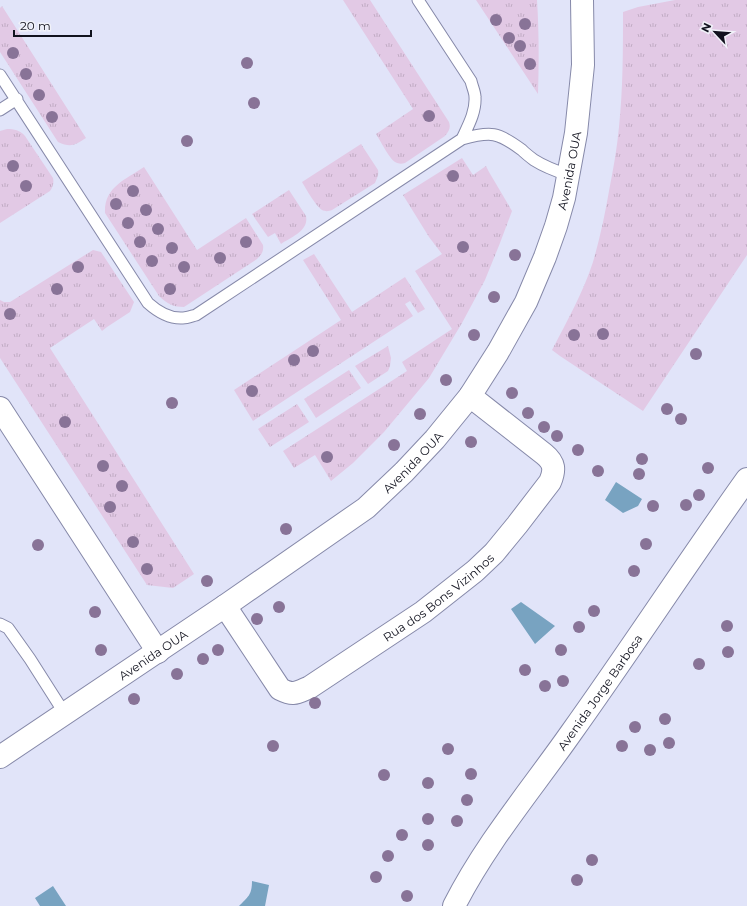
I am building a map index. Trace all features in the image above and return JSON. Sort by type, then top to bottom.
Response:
[{"type":"street","name":"Avenida OUA","points":[[0,757],[158,652],[366,508],[404,472],[435,439],[470,396],[498,352],[522,308],[546,257],[564,198],[576,133],[583,65],[582,0]]},
{"type":"street","name":"Rua dos Bons Vizinhos","points":[[225,606],[280,689],[288,693],[296,693],[310,687],[423,612],[475,571],[494,553],[550,482],[553,474],[553,466],[544,454],[470,396]]},
{"type":"street","points":[[0,408],[158,652]]},
{"type":"street","name":"Avenida Jorge Barbosa","points":[[454,906],[506,821],[571,733],[747,479]]},
{"type":"lane","points":[[418,0],[471,81],[475,97],[474,110],[462,139]]},
{"type":"lane","points":[[0,75],[148,303],[157,311],[170,317],[183,318],[196,316],[462,139],[479,134],[489,133],[498,135],[546,167],[568,175]]},
{"type":"lane","points":[[0,110],[17,99]]},
{"type":"lane","points":[[0,624],[8,628],[30,659],[65,714]]},
{"type":"green space","points":[[343,0],[370,0],[449,122],[450,126],[448,133],[445,136],[405,163],[401,164],[393,160],[376,134],[413,109]]},
{"type":"green space","points":[[476,0],[537,0],[539,47],[538,94]]},
{"type":"green space","points":[[675,0],[747,0],[747,255],[643,411],[552,350],[574,307],[589,273],[596,253],[604,217],[618,135],[622,70],[623,12],[638,7]]},
{"type":"green space","points":[[2,6],[86,138],[73,145],[66,145],[58,142],[0,52],[0,8]]},
{"type":"green space","points":[[7,129],[17,130],[25,136],[53,178],[53,186],[50,191],[0,223],[0,131]]},
{"type":"green space","points":[[361,144],[378,170],[375,183],[332,210],[322,210],[314,201],[302,182]]},
{"type":"green space","points":[[462,158],[473,175],[486,166],[512,211],[485,280],[462,323],[429,378],[384,432],[353,463],[331,481],[315,455],[294,468],[283,451],[407,371],[402,362],[452,329],[415,271],[442,254],[429,237],[403,195]]},
{"type":"green space","points":[[144,167],[197,250],[246,218],[263,245],[261,255],[184,307],[174,306],[165,301],[159,296],[105,213],[108,197],[112,190],[123,180]]},
{"type":"green space","points":[[289,190],[306,216],[306,221],[302,230],[281,244],[275,233],[268,237],[252,214]]},
{"type":"green space","points":[[93,250],[101,252],[134,302],[130,312],[102,331],[94,319],[50,348],[194,574],[173,588],[147,585],[0,358],[0,300],[10,302]]},
{"type":"green space","points":[[314,254],[352,312],[405,277],[425,309],[418,313],[410,301],[405,304],[413,316],[253,421],[234,390],[341,320],[303,260]]},
{"type":"green space","points":[[388,346],[391,358],[388,371],[368,384],[355,366]]},
{"type":"green space","points":[[349,370],[361,388],[316,418],[304,399]]},
{"type":"green space","points":[[297,404],[309,422],[270,447],[258,429]]},
{"type":"water","points":[[616,482],[642,499],[638,506],[623,513],[605,500]]},
{"type":"water","points":[[521,602],[555,626],[535,644],[511,609]]},
{"type":"water","points":[[252,881],[269,885],[265,906],[239,906],[249,895]]},
{"type":"water","points":[[53,886],[66,906],[40,906],[35,898]]}]
